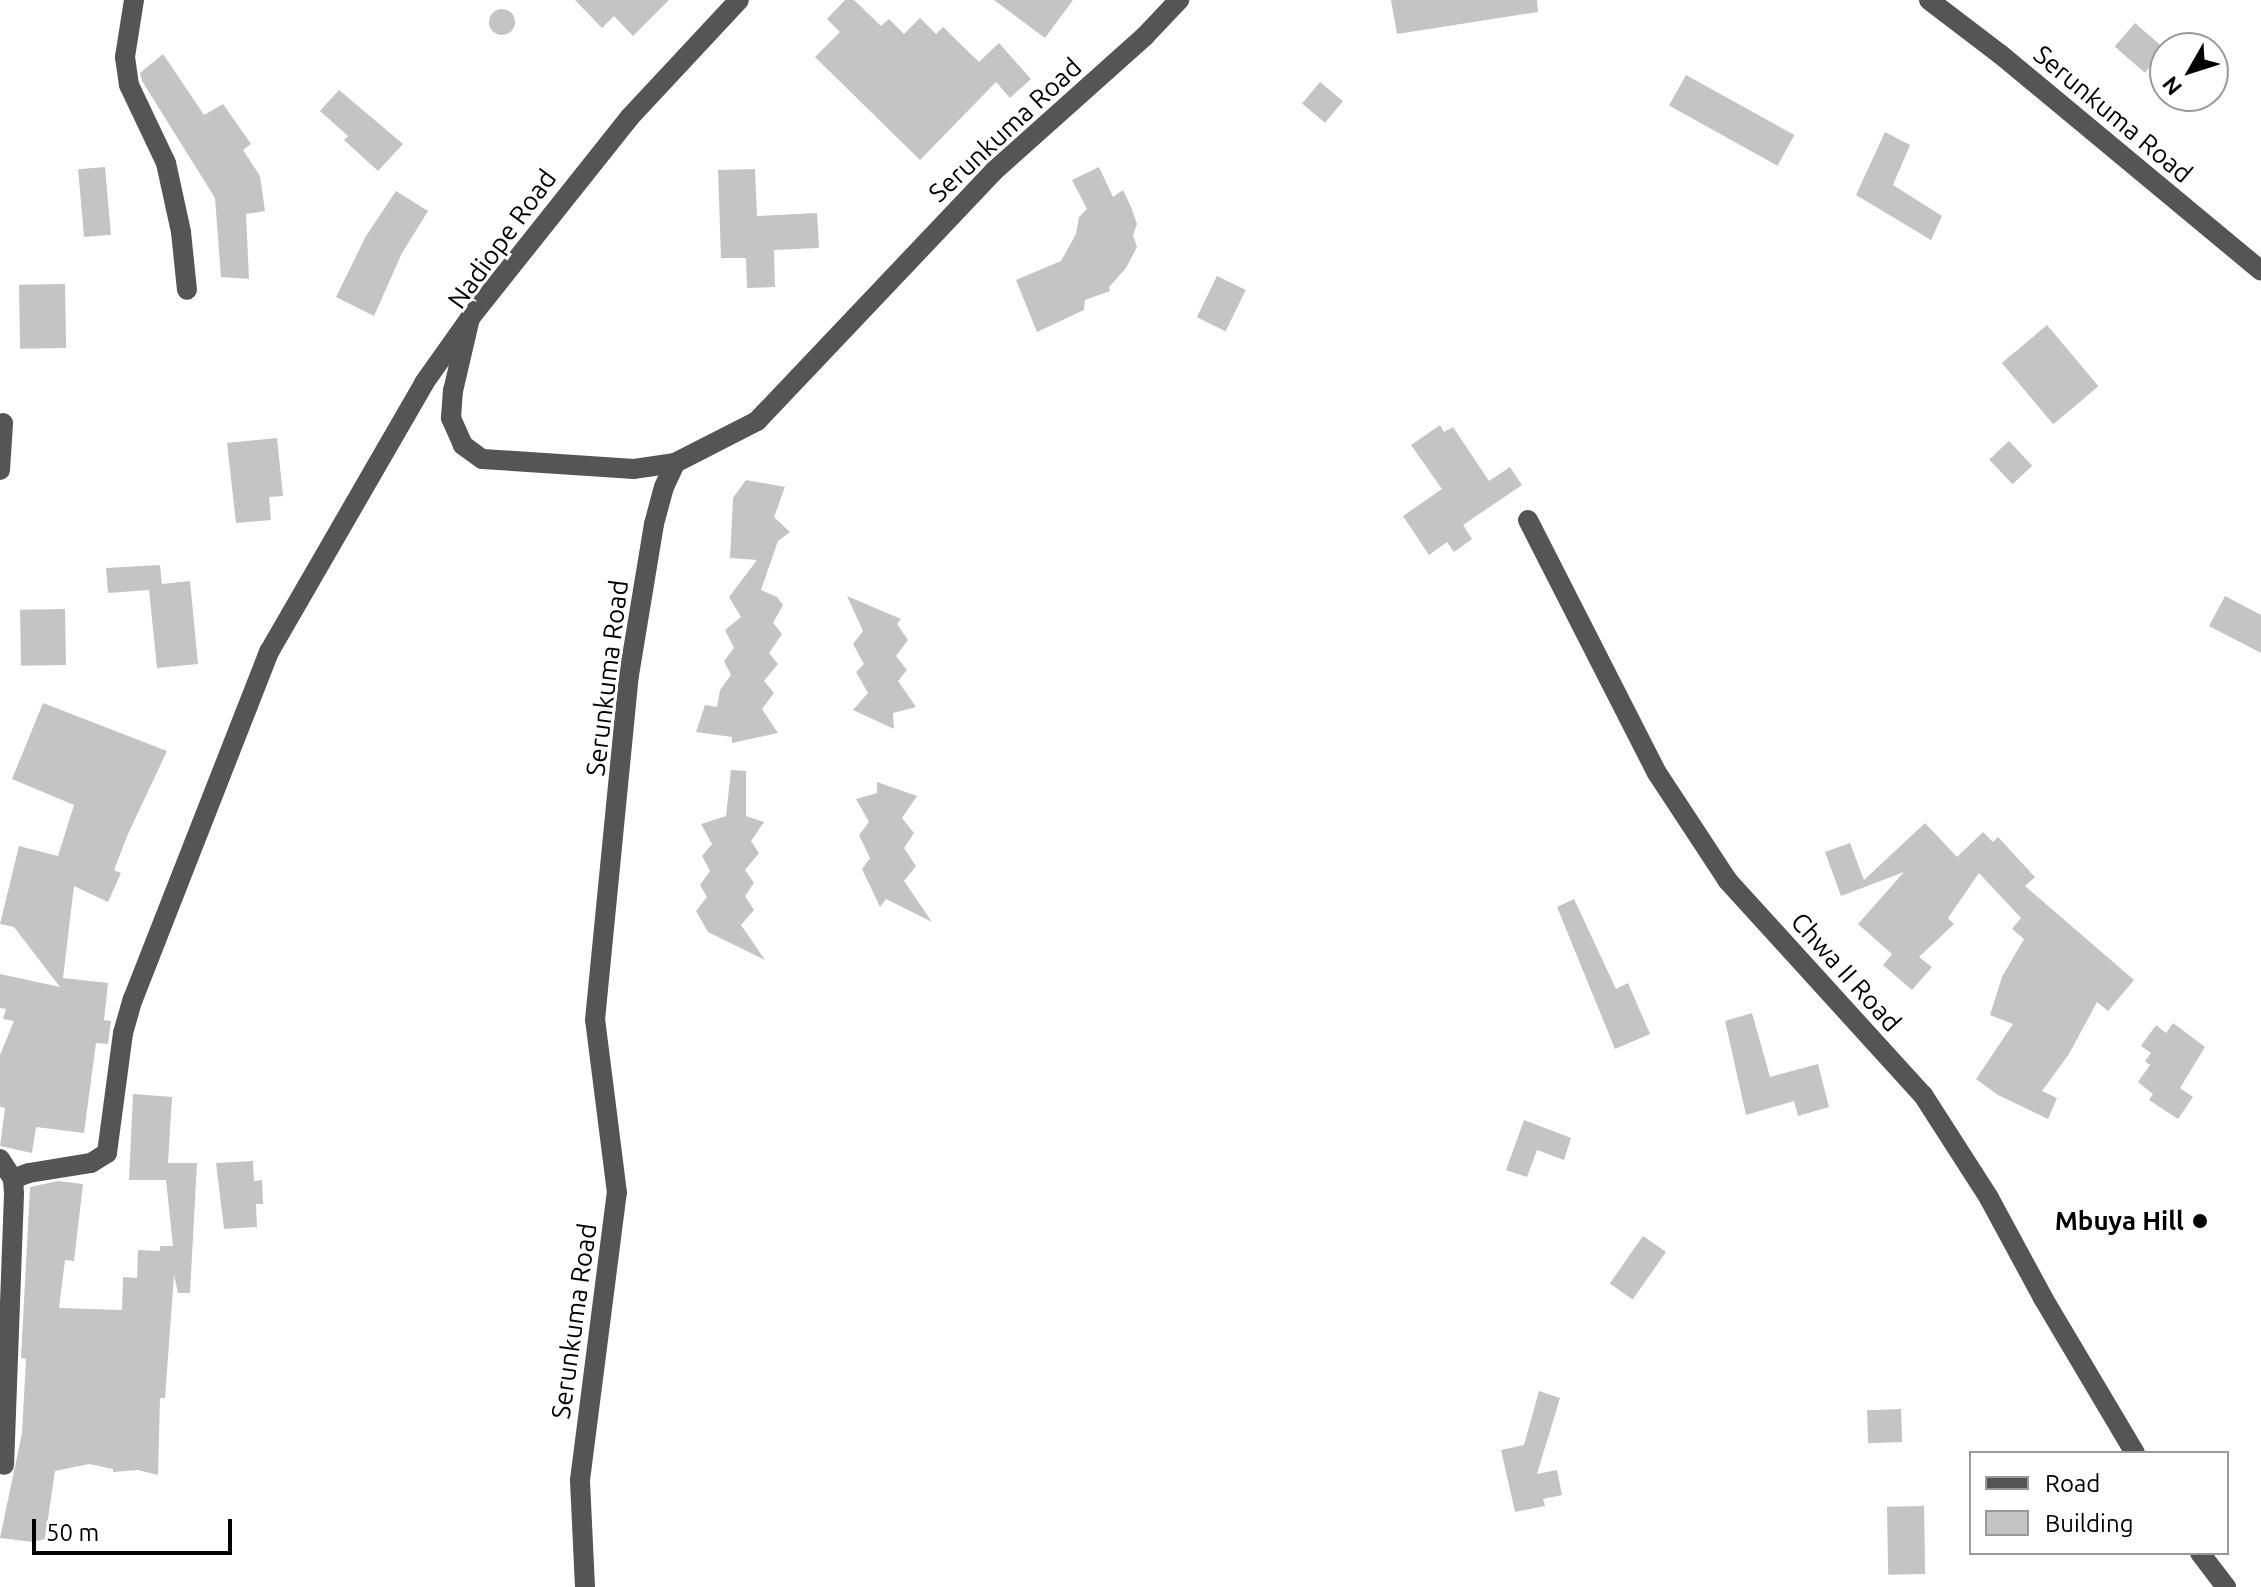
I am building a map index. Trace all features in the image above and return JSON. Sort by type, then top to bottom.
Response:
[{"type":"street","points":[[134,0],[125,57],[129,85],[166,163],[181,232],[187,290]]},
{"type":"street","name":"Nadiope Road","points":[[675,463],[634,469],[482,459],[463,445],[451,418],[470,318],[629,118],[739,0]]},
{"type":"street","name":"Serunkuma Road","points":[[585,1587],[580,1480],[617,1193],[595,1020],[629,675],[654,524],[675,463],[757,421],[994,171],[1145,36],[1179,0]]},
{"type":"street","name":"Serunkuma Road","points":[[1929,0],[2000,54],[2261,271]]},
{"type":"street","points":[[13,1179],[29,1173],[91,1163],[107,1153],[123,1033],[133,999],[269,652],[424,383],[470,318]]},
{"type":"street","points":[[0,470],[3,423]]},
{"type":"street","name":"Chwa II Road","points":[[1528,520],[1657,773],[1728,881],[1923,1095],[1989,1198],[2043,1298],[2134,1451]]},
{"type":"street","points":[[0,1159],[13,1179],[4,1465]]},
{"type":"street","points":[[2202,1555],[2226,1587]]},
{"type":"building","points":[[575,0],[669,0],[633,36],[614,16],[602,28]]},
{"type":"building","points":[[845,0],[854,0],[881,26],[889,19],[904,34],[920,18],[936,34],[943,27],[979,62],[999,43],[1031,79],[1010,98],[996,82],[920,160],[815,57],[840,32],[827,19]]},
{"type":"building","points":[[994,0],[1073,0],[1045,38]]},
{"type":"building","points":[[1391,0],[1537,0],[1538,12],[1397,34]]},
{"type":"building","points":[[502,9],[511,13],[515,22],[511,31],[502,35],[493,31],[489,22],[493,13]]},
{"type":"building","points":[[2135,23],[2149,35],[2149,68],[2145,73],[2115,46]]},
{"type":"building","points":[[163,54],[204,115],[223,104],[251,144],[243,150],[260,176],[265,211],[246,214],[249,279],[221,277],[215,198],[142,81],[140,73]]},
{"type":"building","points":[[1686,75],[1794,135],[1777,166],[1669,106]]},
{"type":"building","points":[[1320,82],[1343,101],[1325,123],[1302,103]]},
{"type":"building","points":[[339,90],[403,144],[378,171],[344,140],[348,136],[320,111]]},
{"type":"building","points":[[1885,132],[1910,145],[1893,185],[1942,216],[1931,240],[1856,195]]},
{"type":"building","points":[[105,167],[111,235],[84,237],[78,169]]},
{"type":"building","points":[[1099,167],[1113,197],[1123,190],[1137,224],[1133,235],[1137,247],[1126,268],[1109,287],[1110,291],[1085,300],[1084,310],[1037,332],[1016,280],[1061,261],[1076,234],[1079,217],[1087,209],[1072,180]]},
{"type":"building","points":[[755,169],[757,216],[817,213],[819,248],[774,250],[775,287],[747,288],[746,258],[721,258],[718,170]]},
{"type":"building","points":[[396,191],[428,211],[402,253],[374,316],[336,297],[366,236]]},
{"type":"building","points":[[1217,276],[1246,290],[1226,331],[1197,317]]},
{"type":"building","points":[[65,284],[66,348],[20,349],[19,285]]},
{"type":"building","points":[[2047,325],[2098,386],[2053,424],[2002,363]]},
{"type":"building","points":[[1440,425],[1444,432],[1453,427],[1489,481],[1510,467],[1522,485],[1463,525],[1472,539],[1454,552],[1447,542],[1429,555],[1403,516],[1442,489],[1411,445]]},
{"type":"building","points":[[277,438],[283,496],[269,497],[271,520],[236,523],[227,443]]},
{"type":"building","points":[[2009,441],[2032,466],[2012,484],[1989,459]]},
{"type":"building","points":[[746,480],[785,487],[774,517],[790,532],[778,541],[761,590],[777,597],[783,605],[773,623],[782,634],[769,653],[778,664],[764,681],[774,693],[762,709],[778,733],[732,743],[732,737],[696,732],[705,705],[717,707],[720,690],[731,675],[724,661],[734,648],[725,630],[741,617],[729,597],[757,560],[730,558],[733,498]]},
{"type":"building","points":[[160,565],[162,584],[190,581],[198,664],[157,668],[149,590],[108,593],[106,568]]},
{"type":"building","points":[[847,596],[901,619],[897,624],[908,640],[896,656],[907,670],[898,681],[916,707],[893,713],[894,729],[853,710],[868,693],[856,672],[864,664],[853,644],[863,631]]},
{"type":"building","points":[[2225,596],[2261,615],[2261,653],[2209,626]]},
{"type":"building","points":[[65,609],[66,665],[21,666],[20,610]]},
{"type":"building","points":[[43,703],[167,751],[128,834],[114,870],[121,873],[108,902],[74,886],[63,978],[108,983],[104,1020],[111,1021],[108,1044],[96,1043],[84,1133],[36,1127],[32,1153],[0,1146],[5,1108],[0,1107],[0,1055],[14,1021],[3,1019],[6,1009],[0,1008],[0,974],[60,987],[14,927],[0,924],[19,846],[58,856],[74,805],[12,779]]},
{"type":"building","points":[[731,770],[746,771],[746,816],[764,822],[751,841],[759,853],[745,870],[754,883],[745,896],[754,910],[741,925],[765,960],[708,932],[696,911],[707,897],[700,885],[710,871],[702,856],[712,844],[701,824],[726,816]]},
{"type":"building","points":[[877,782],[917,796],[902,818],[914,833],[904,848],[916,866],[904,881],[932,922],[886,899],[880,907],[862,869],[870,858],[859,835],[869,822],[856,799],[877,793]]},
{"type":"building","points":[[1925,823],[1957,857],[1983,832],[1993,842],[1998,837],[2035,877],[2025,886],[2134,980],[2108,1011],[2097,1002],[2069,1054],[2042,1091],[2057,1098],[2048,1119],[1998,1095],[1976,1079],[2013,1024],[1990,1015],[2002,977],[2024,939],[2012,929],[2021,918],[1979,873],[1948,918],[1954,924],[1919,957],[1932,967],[1912,990],[1883,965],[1892,954],[1858,924],[1904,872],[1841,896],[1825,852],[1850,843],[1864,880]]},
{"type":"building","points":[[1574,899],[1616,989],[1628,983],[1650,1034],[1615,1049],[1557,907]]},
{"type":"building","points":[[1752,1013],[1770,1077],[1818,1064],[1829,1107],[1798,1116],[1794,1101],[1746,1115],[1725,1021]]},
{"type":"building","points":[[2173,1023],[2205,1047],[2180,1088],[2193,1097],[2178,1119],[2149,1100],[2153,1094],[2138,1082],[2150,1065],[2145,1061],[2151,1053],[2141,1046],[2156,1025],[2166,1033]]},
{"type":"building","points":[[133,1094],[172,1097],[168,1163],[197,1163],[190,1293],[178,1293],[174,1275],[165,1398],[160,1398],[158,1475],[138,1470],[113,1472],[113,1469],[89,1464],[55,1471],[45,1539],[33,1542],[0,1538],[22,1433],[26,1359],[21,1358],[30,1187],[58,1181],[83,1184],[74,1261],[65,1260],[59,1308],[122,1310],[123,1277],[137,1278],[138,1250],[160,1251],[160,1246],[173,1246],[166,1180],[129,1180]]},
{"type":"building","points":[[1524,1120],[1571,1138],[1564,1160],[1537,1150],[1527,1177],[1506,1170]]},
{"type":"building","points":[[253,1161],[254,1181],[262,1180],[263,1204],[256,1204],[257,1227],[224,1229],[216,1163]]},
{"type":"building","points":[[1643,1236],[1666,1252],[1633,1300],[1610,1284]]},
{"type":"building","points":[[1539,1391],[1560,1398],[1537,1474],[1557,1470],[1562,1495],[1543,1499],[1545,1506],[1515,1512],[1501,1450],[1524,1445]]},
{"type":"building","points":[[1901,1409],[1902,1442],[1868,1443],[1867,1410]]},
{"type":"building","points":[[1924,1506],[1925,1574],[1888,1575],[1887,1507]]},
{"type":"place","name":"Mbuya Hill","points":[[2200,1221]]}]
